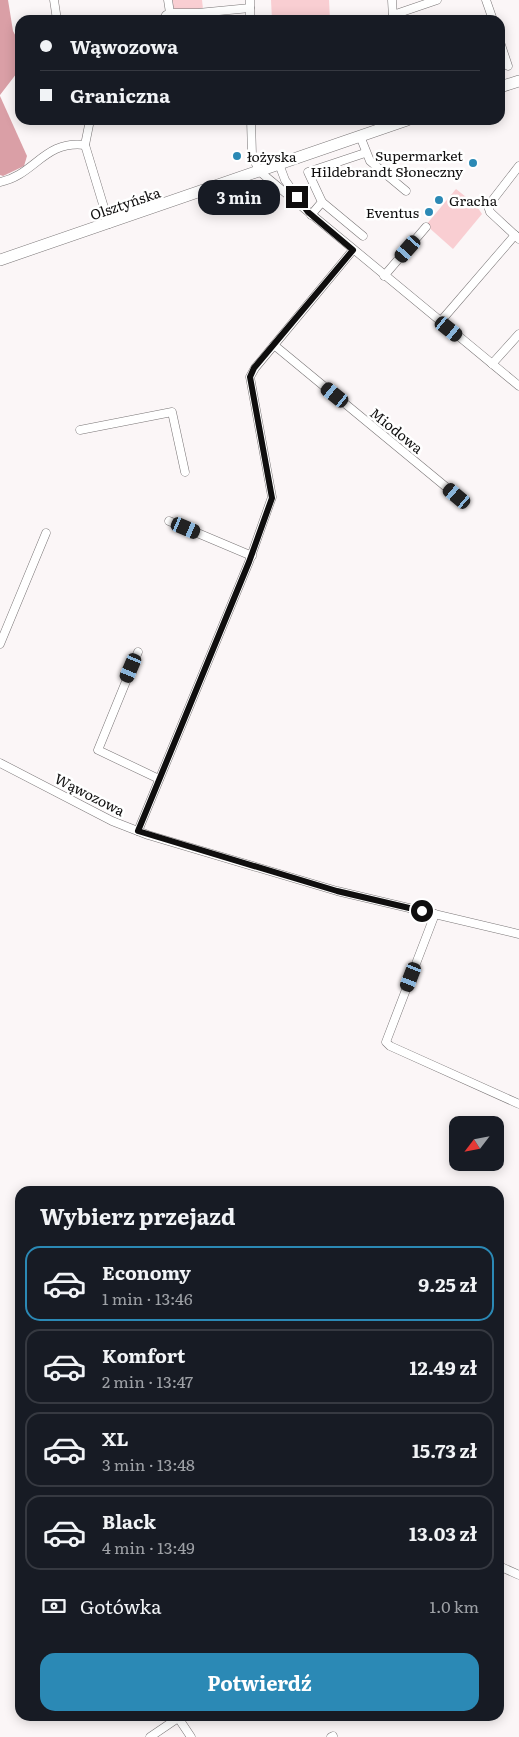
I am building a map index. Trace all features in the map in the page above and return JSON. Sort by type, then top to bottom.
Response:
[{"type":"street","points":[[54,0],[56,15]]},
{"type":"street","points":[[168,0],[170,12]]},
{"type":"street","points":[[392,0],[393,15]]},
{"type":"street","points":[[398,15],[437,0]]},
{"type":"street","points":[[486,0],[490,15]]},
{"type":"street","points":[[166,15],[170,12],[198,13],[250,4]]},
{"type":"street","points":[[505,57],[508,66]]},
{"type":"street","points":[[505,85],[519,80]]},
{"type":"street","points":[[89,125],[85,145],[109,224]]},
{"type":"street","points":[[252,125],[252,155],[259,171],[519,386]]},
{"type":"street","name":"Olsztyńska","points":[[0,260],[392,125]]},
{"type":"street","points":[[360,136],[365,153],[370,161],[406,191]]},
{"type":"street","points":[[0,182],[23,173],[51,150],[61,146],[85,145]]},
{"type":"street","points":[[363,236],[322,202],[308,172],[365,153]]},
{"type":"street","points":[[280,164],[285,180],[310,214]]},
{"type":"street","points":[[440,322],[517,237],[490,212],[488,206],[519,166]]},
{"type":"street","points":[[310,214],[322,202]]},
{"type":"street","points":[[384,276],[426,227]]},
{"type":"street","points":[[138,831],[252,556],[272,498],[250,377],[274,345],[353,250]]},
{"type":"street","points":[[492,364],[519,334]]},
{"type":"street","name":"Miodowa","points":[[274,345],[457,496]]},
{"type":"street","points":[[80,430],[172,412],[185,472]]},
{"type":"street","points":[[169,521],[252,556]]},
{"type":"street","points":[[0,644],[46,533]]},
{"type":"street","points":[[138,652],[98,750],[159,779]]},
{"type":"street","name":"Wąwozowa","points":[[0,763],[112,821],[138,831],[337,891],[519,934]]},
{"type":"street","points":[[435,914],[386,1042],[390,1046],[519,1104]]},
{"type":"street","points":[[504,1568],[519,1575]]},
{"type":"street","points":[[150,1737],[172,1721]]},
{"type":"street","points":[[181,1721],[191,1737]]},
{"type":"shaded area","points":[[0,0],[8,0],[15,35],[15,76],[0,95]]},
{"type":"shaded area","points":[[171,0],[202,0],[203,9],[174,9]]},
{"type":"shaded area","points":[[271,0],[329,0],[330,15],[272,15]]},
{"type":"shaded area","points":[[0,96],[27,156],[24,166],[3,176],[0,175]]},
{"type":"shaded area","points":[[456,189],[476,205],[482,214],[453,249],[426,225]]},
{"type":"place","name":"łożyska","points":[[237,156]]},
{"type":"place","name":"Supermarket Hildebrandt Słoneczny","points":[[473,163]]},
{"type":"place","name":"Gracha","points":[[439,200]]},
{"type":"place","name":"Eventus","points":[[429,212]]},
{"type":"route","points":[[297,197],[308,212],[353,250],[254,368],[250,377],[272,498],[249,562],[138,831],[337,891],[422,911]]}]
